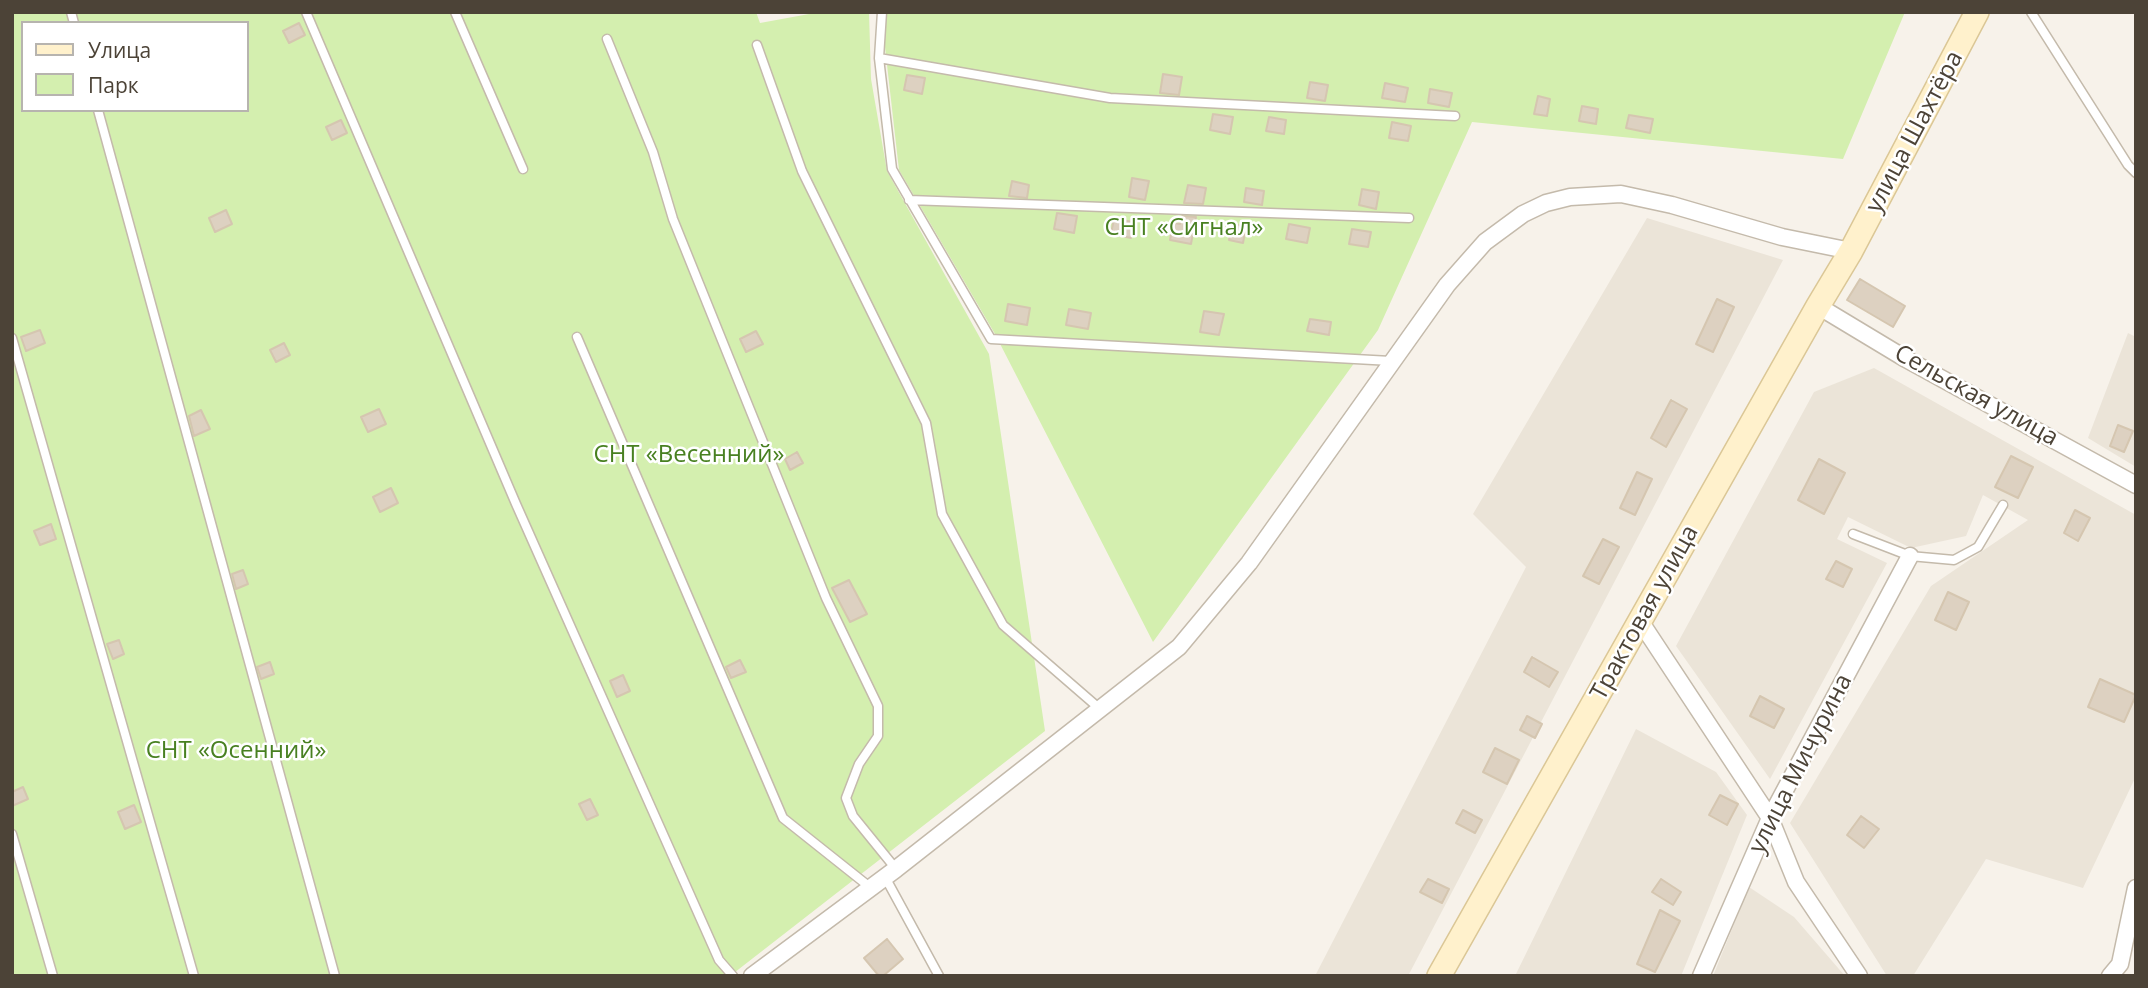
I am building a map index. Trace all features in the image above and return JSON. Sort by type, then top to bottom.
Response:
[{"type":"main road","name":"улица Шахтёра","points":[[1852,251],[1977,12]]},
{"type":"main road","name":"Трактовая улица","points":[[1439,976],[1818,306],[1852,251]]},
{"type":"street","points":[[752,976],[871,888],[1180,647],[1249,563],[1447,285],[1485,242],[1523,214],[1546,203],[1570,197],[1621,194],[1672,205],[1782,237],[1852,251]]},
{"type":"street","name":"Сельская улица","points":[[1818,306],[1906,359],[2136,485]]},
{"type":"street","name":"улица Мичурина","points":[[1701,976],[1770,818],[1910,556]]},
{"type":"street","points":[[1640,621],[1770,818],[1796,882],[1859,976]]},
{"type":"street","points":[[2110,976],[2119,964],[2136,888]]},
{"type":"lane","points":[[306,12],[527,529],[719,960],[733,976]]},
{"type":"lane","points":[[455,12],[523,169]]},
{"type":"lane","points":[[882,12],[878,58],[892,169],[991,339],[1391,361]]},
{"type":"lane","points":[[2031,12],[2128,165],[2136,173]]},
{"type":"lane","points":[[607,39],[653,152],[673,219],[826,598],[878,706],[878,736],[859,764],[846,798],[853,817],[890,873],[939,976]]},
{"type":"lane","points":[[757,45],[802,171],[926,423],[942,514],[1003,625],[1100,709]]},
{"type":"lane","points":[[878,58],[1110,98],[1455,116]]},
{"type":"lane","points":[[99,112],[335,976]]},
{"type":"lane","points":[[909,200],[1409,218]]},
{"type":"lane","points":[[577,337],[783,818],[871,888]]},
{"type":"lane","points":[[12,338],[194,976]]},
{"type":"lane","points":[[1853,534],[1910,556],[1954,560],[1978,547],[2003,505]]},
{"type":"lane","points":[[12,834],[53,976]]},
{"type":"shaded area","points":[[1647,218],[1783,260],[1408,976],[1315,976],[1526,567],[1473,514]]},
{"type":"shaded area","points":[[2128,333],[2136,337],[2136,467],[2088,438]]},
{"type":"shaded area","points":[[1874,368],[2136,515],[2136,776],[2083,888],[1986,859],[1913,976],[1887,976],[1790,823],[1931,586],[2028,520],[1983,495],[1966,536],[1911,548],[1848,517],[1837,539],[1887,563],[1770,779],[1676,646],[1814,392]]},
{"type":"shaded area","points":[[1636,729],[1716,772],[1747,815],[1681,976],[1515,976]]},
{"type":"shaded area","points":[[1749,887],[1794,917],[1845,976],[1713,976]]},
{"type":"green space","name":"СНТ «Весенний»","points":[[12,12],[756,12],[760,23],[820,12],[869,12],[871,79],[887,171],[989,354],[1045,731],[730,976],[12,976]]},
{"type":"green space","name":"СНТ «Сигнал»","points":[[881,12],[1905,12],[1843,159],[1472,122],[1378,330],[1153,642],[995,334],[899,170]]},
{"type":"building","points":[[299,23],[305,35],[289,43],[283,31]]},
{"type":"building","points":[[1163,74],[1182,77],[1179,95],[1160,93]]},
{"type":"building","points":[[907,75],[925,78],[922,94],[904,90]]},
{"type":"building","points":[[1310,82],[1328,85],[1325,101],[1307,98]]},
{"type":"building","points":[[1385,83],[1408,88],[1405,102],[1382,98]]},
{"type":"building","points":[[1430,89],[1452,93],[1449,107],[1428,103]]},
{"type":"building","points":[[1538,96],[1550,99],[1547,116],[1534,114]]},
{"type":"building","points":[[1582,106],[1598,109],[1596,124],[1579,121]]},
{"type":"building","points":[[1213,114],[1233,117],[1230,134],[1210,130]]},
{"type":"building","points":[[1629,115],[1653,119],[1650,133],[1626,128]]},
{"type":"building","points":[[1269,117],[1286,120],[1284,134],[1266,131]]},
{"type":"building","points":[[341,120],[347,133],[332,140],[326,127]]},
{"type":"building","points":[[1392,122],[1411,126],[1408,141],[1389,138]]},
{"type":"building","points":[[1132,178],[1149,181],[1145,200],[1129,197]]},
{"type":"building","points":[[1012,181],[1029,185],[1027,198],[1009,196]]},
{"type":"building","points":[[1188,185],[1206,188],[1203,204],[1184,203]]},
{"type":"building","points":[[1246,188],[1264,191],[1262,205],[1244,202]]},
{"type":"building","points":[[1362,189],[1379,192],[1376,209],[1359,205]]},
{"type":"building","points":[[226,210],[232,224],[215,232],[209,218]]},
{"type":"building","points":[[1057,213],[1077,216],[1074,233],[1054,229]]},
{"type":"building","points":[[1182,216],[1196,217],[1191,244],[1170,240],[1173,223],[1180,224]]},
{"type":"building","points":[[1114,219],[1134,222],[1131,238],[1111,234]]},
{"type":"building","points":[[1232,224],[1246,227],[1243,243],[1229,240]]},
{"type":"building","points":[[1289,224],[1310,228],[1307,243],[1286,239]]},
{"type":"building","points":[[1352,229],[1371,232],[1368,247],[1349,244]]},
{"type":"building","points":[[1860,279],[1905,306],[1893,327],[1847,300]]},
{"type":"building","points":[[1717,299],[1734,307],[1713,352],[1696,344]]},
{"type":"building","points":[[1008,304],[1030,308],[1027,325],[1005,321]]},
{"type":"building","points":[[1069,309],[1091,313],[1088,329],[1066,325]]},
{"type":"building","points":[[1204,311],[1224,314],[1219,335],[1200,332]]},
{"type":"building","points":[[1310,319],[1331,322],[1329,335],[1307,331]]},
{"type":"building","points":[[40,330],[45,343],[26,351],[21,337]]},
{"type":"building","points":[[756,331],[763,344],[746,352],[740,339]]},
{"type":"building","points":[[284,343],[290,355],[276,362],[270,350]]},
{"type":"building","points":[[1671,400],[1687,409],[1666,447],[1651,438]]},
{"type":"building","points":[[379,409],[386,424],[368,432],[361,417]]},
{"type":"building","points":[[201,410],[210,429],[194,436],[189,416]]},
{"type":"building","points":[[2118,425],[2133,431],[2124,452],[2110,446]]},
{"type":"building","points":[[797,452],[803,463],[790,470],[785,459]]},
{"type":"building","points":[[2011,456],[2033,467],[2018,498],[1995,487]]},
{"type":"building","points":[[1819,459],[1845,473],[1824,514],[1798,500]]},
{"type":"building","points":[[1637,472],[1652,479],[1635,515],[1620,508]]},
{"type":"building","points":[[391,488],[398,503],[380,512],[373,497]]},
{"type":"building","points":[[2075,510],[2090,518],[2078,541],[2064,533]]},
{"type":"building","points":[[51,524],[56,539],[40,545],[34,531]]},
{"type":"building","points":[[1603,539],[1619,547],[1599,584],[1583,576]]},
{"type":"building","points":[[1836,561],[1852,569],[1843,587],[1826,579]]},
{"type":"building","points":[[243,570],[248,584],[236,589],[232,574]]},
{"type":"building","points":[[849,580],[867,614],[850,622],[832,588]]},
{"type":"building","points":[[1948,592],[1969,602],[1956,630],[1935,620]]},
{"type":"building","points":[[119,640],[124,654],[113,659],[107,644]]},
{"type":"building","points":[[1532,657],[1558,672],[1549,687],[1524,672]]},
{"type":"building","points":[[740,660],[746,672],[731,678],[726,667]]},
{"type":"building","points":[[270,662],[274,674],[261,679],[257,667]]},
{"type":"building","points":[[623,675],[630,691],[617,697],[610,681]]},
{"type":"building","points":[[2100,679],[2136,695],[2124,722],[2088,707]]},
{"type":"building","points":[[1760,696],[1784,709],[1774,728],[1750,716]]},
{"type":"building","points":[[1527,716],[1542,724],[1535,738],[1520,730]]},
{"type":"building","points":[[1495,748],[1519,760],[1507,784],[1483,772]]},
{"type":"building","points":[[23,787],[28,799],[12,806],[12,792]]},
{"type":"building","points":[[1720,795],[1738,804],[1727,825],[1709,815]]},
{"type":"building","points":[[590,799],[598,815],[587,820],[579,804]]},
{"type":"building","points":[[134,805],[141,822],[125,829],[118,812]]},
{"type":"building","points":[[1463,810],[1482,820],[1475,833],[1456,823]]},
{"type":"building","points":[[1861,816],[1879,829],[1864,848],[1847,835]]},
{"type":"building","points":[[1428,879],[1449,889],[1442,903],[1420,892]]},
{"type":"building","points":[[1661,879],[1681,892],[1673,905],[1652,892]]},
{"type":"building","points":[[1660,910],[1680,921],[1655,972],[1637,964]]},
{"type":"building","points":[[887,939],[903,959],[883,976],[879,976],[864,958]]},
{"type":"park label","name":"СНТ «Осенний»","points":[[236,751]]}]
